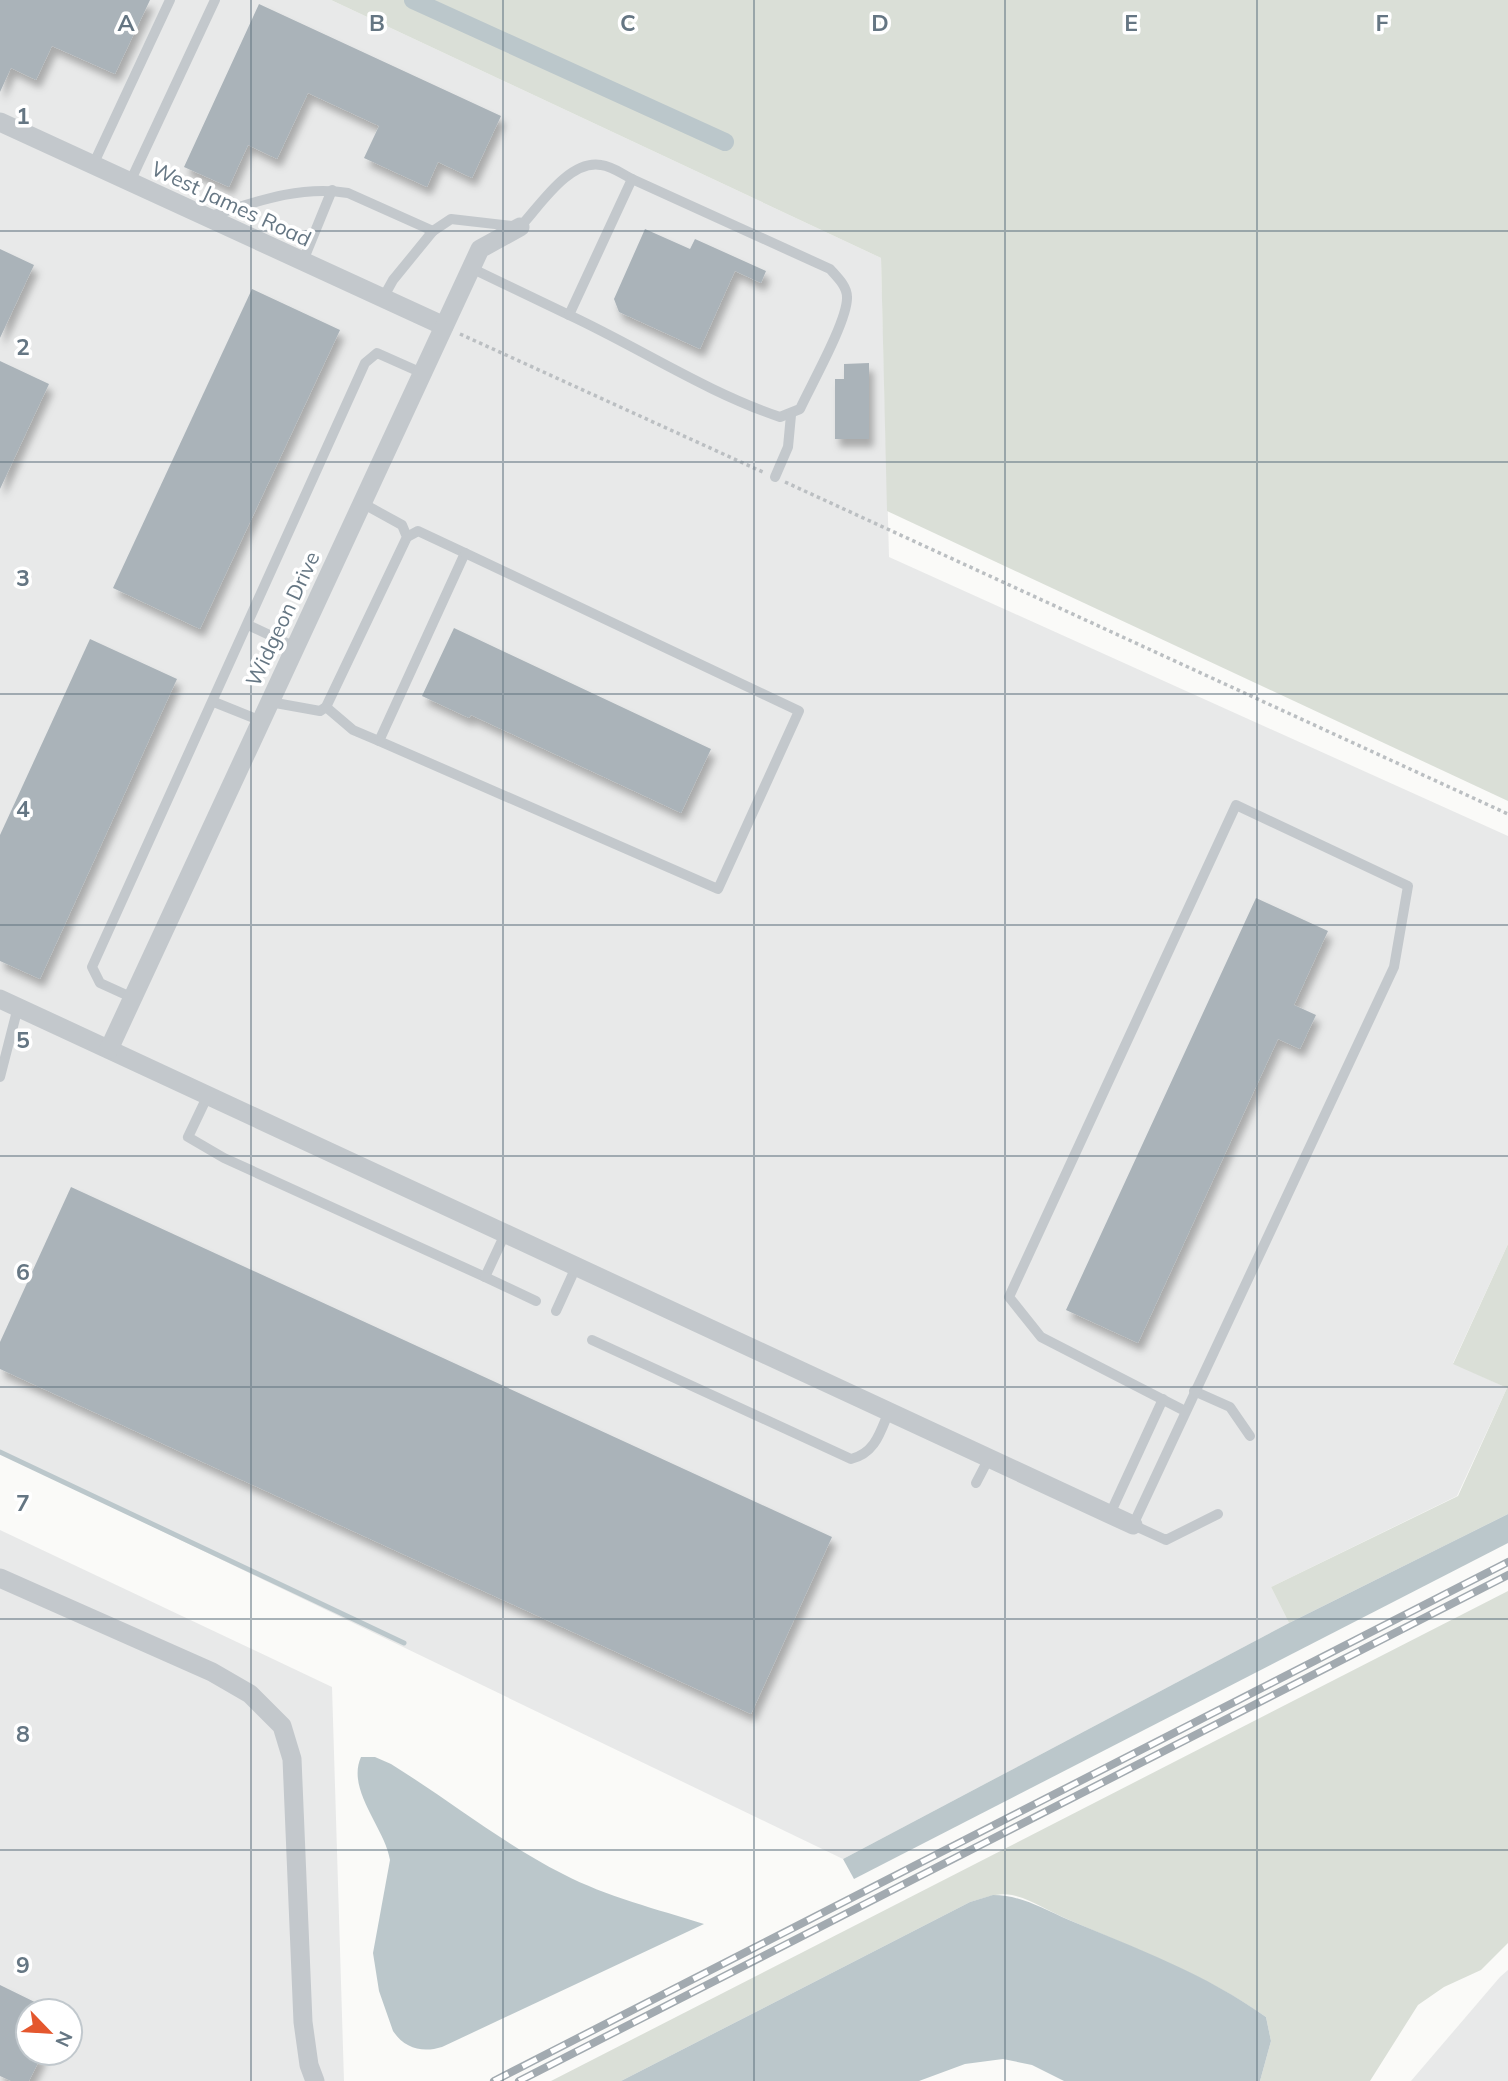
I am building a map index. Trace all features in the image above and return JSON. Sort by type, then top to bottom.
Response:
[{"type":"street","name":"West James Road","points":[[0,122],[444,326]]},
{"type":"street","name":"Widgeon Drive","points":[[109,1049],[480,249],[520,227]]},
{"type":"street","points":[[9,1003],[1133,1525]]},
{"type":"street","points":[[0,1578],[212,1672],[250,1694],[282,1726],[292,1759],[303,2022],[309,2065],[315,2081]]},
{"type":"lane","points":[[93,165],[170,0]]},
{"type":"lane","points":[[130,182],[215,0]]},
{"type":"lane","points":[[383,299],[393,280],[433,231],[451,219],[520,227],[567,176],[584,167],[599,164],[830,269],[842,282],[847,297],[842,319],[800,409],[791,415],[780,417],[764,412],[471,268]]},
{"type":"lane","points":[[569,316],[632,178]]},
{"type":"lane","points":[[207,217],[298,191],[332,190],[348,192],[433,231]]},
{"type":"lane","points":[[303,261],[332,190]]},
{"type":"lane","points":[[133,998],[100,983],[92,967],[365,363],[377,353],[422,373]]},
{"type":"lane","points":[[775,477],[788,447],[791,415]]},
{"type":"lane","points":[[362,503],[402,525],[407,537]]},
{"type":"lane","points":[[270,702],[320,711],[326,707],[407,537],[418,531],[799,711],[718,889],[353,730],[326,707]]},
{"type":"lane","points":[[379,741],[465,553]]},
{"type":"lane","points":[[248,625],[295,647]]},
{"type":"lane","points":[[214,702],[261,721]]},
{"type":"lane","points":[[1185,1410],[1041,1337],[1009,1297],[1236,806],[1408,886],[1394,967],[1133,1525],[1166,1539],[1217,1514]]},
{"type":"lane","points":[[0,1077],[9,1003]]},
{"type":"lane","points":[[208,1095],[188,1137],[224,1158],[536,1301]]},
{"type":"lane","points":[[485,1277],[505,1234]]},
{"type":"lane","points":[[556,1311],[576,1266]]},
{"type":"lane","points":[[592,1340],[851,1458],[866,1455],[876,1443],[889,1411]]},
{"type":"lane","points":[[1194,1391],[1230,1407],[1250,1436]]},
{"type":"lane","points":[[1110,1514],[1163,1399]]},
{"type":"lane","points":[[976,1483],[989,1458]]},
{"type":"path","points":[[444,326],[1508,814]]},
{"type":"shaded area","points":[[0,0],[331,0],[881,258],[889,557],[1508,836],[1508,1244],[1453,1363],[1507,1388],[1457,1496],[1271,1587],[1289,1623],[843,1859],[0,1453]]},
{"type":"shaded area","points":[[331,0],[1508,0],[1508,801],[887,511],[881,258]]},
{"type":"shaded area","points":[[1508,1244],[1508,1514],[1289,1623],[1271,1587],[1458,1496],[1507,1388],[1453,1364]]},
{"type":"shaded area","points":[[1508,1514],[1508,1543],[854,1879],[843,1859],[1289,1623]]},
{"type":"shaded area","points":[[0,1530],[332,1687],[344,2081],[0,2081]]},
{"type":"shaded area","points":[[1508,1591],[1508,1943],[1481,1970],[1444,1987],[1418,2005],[1370,2081],[1260,2081],[1271,2041],[1266,2017],[1219,1988],[1169,1963],[1026,1899],[1002,1894],[970,1902],[621,2081],[551,2081]]},
{"type":"shaded area","points":[[361,1757],[375,1757],[391,1764],[497,1835],[563,1874],[615,1896],[704,1924],[442,2047],[428,2050],[409,2046],[393,2031],[379,1991],[373,1953],[390,1860],[358,1783]]},
{"type":"shaded area","points":[[993,1895],[1032,1903],[1170,1963],[1219,1988],[1266,2017],[1271,2041],[1260,2081],[1064,2081],[1032,2065],[1003,2059],[965,2064],[919,2081],[621,2081],[970,1902]]},
{"type":"shaded area","points":[[1508,1970],[1508,2081],[1411,2081],[1500,1977]]},
{"type":"building","points":[[0,0],[150,0],[115,74],[52,46],[36,80],[11,68],[0,92]]},
{"type":"building","points":[[259,4],[501,116],[472,178],[438,162],[427,187],[364,158],[379,126],[308,93],[277,159],[248,145],[229,187],[184,167]]},
{"type":"building","points":[[645,229],[690,249],[695,239],[766,271],[761,283],[735,271],[700,349],[619,312],[614,299]]},
{"type":"building","points":[[0,249],[34,265],[0,338]]},
{"type":"building","points":[[252,289],[340,330],[200,629],[113,588]]},
{"type":"building","points":[[0,361],[49,384],[0,489]]},
{"type":"building","points":[[869,363],[869,439],[835,439],[835,379],[844,379],[844,364]]},
{"type":"building","points":[[454,628],[711,749],[681,813],[471,715],[469,718],[422,696]]},
{"type":"building","points":[[90,639],[177,679],[40,979],[0,961],[0,835]]},
{"type":"building","points":[[1256,898],[1328,931],[1294,1005],[1316,1015],[1300,1049],[1278,1039],[1138,1343],[1066,1310]]},
{"type":"building","points":[[71,1187],[832,1537],[751,1714],[0,1369],[0,1342]]},
{"type":"building","points":[[0,1985],[24,1997],[14,1997],[14,2067],[36,2067],[29,2081],[11,2081],[0,2076]]},
{"type":"waterway","points":[[413,0],[725,142]]},
{"type":"waterway","points":[[0,1452],[404,1643]]},
{"type":"railway","points":[[494,2081],[1508,1562]]},
{"type":"railway","points":[[519,2081],[1508,1575]]}]
